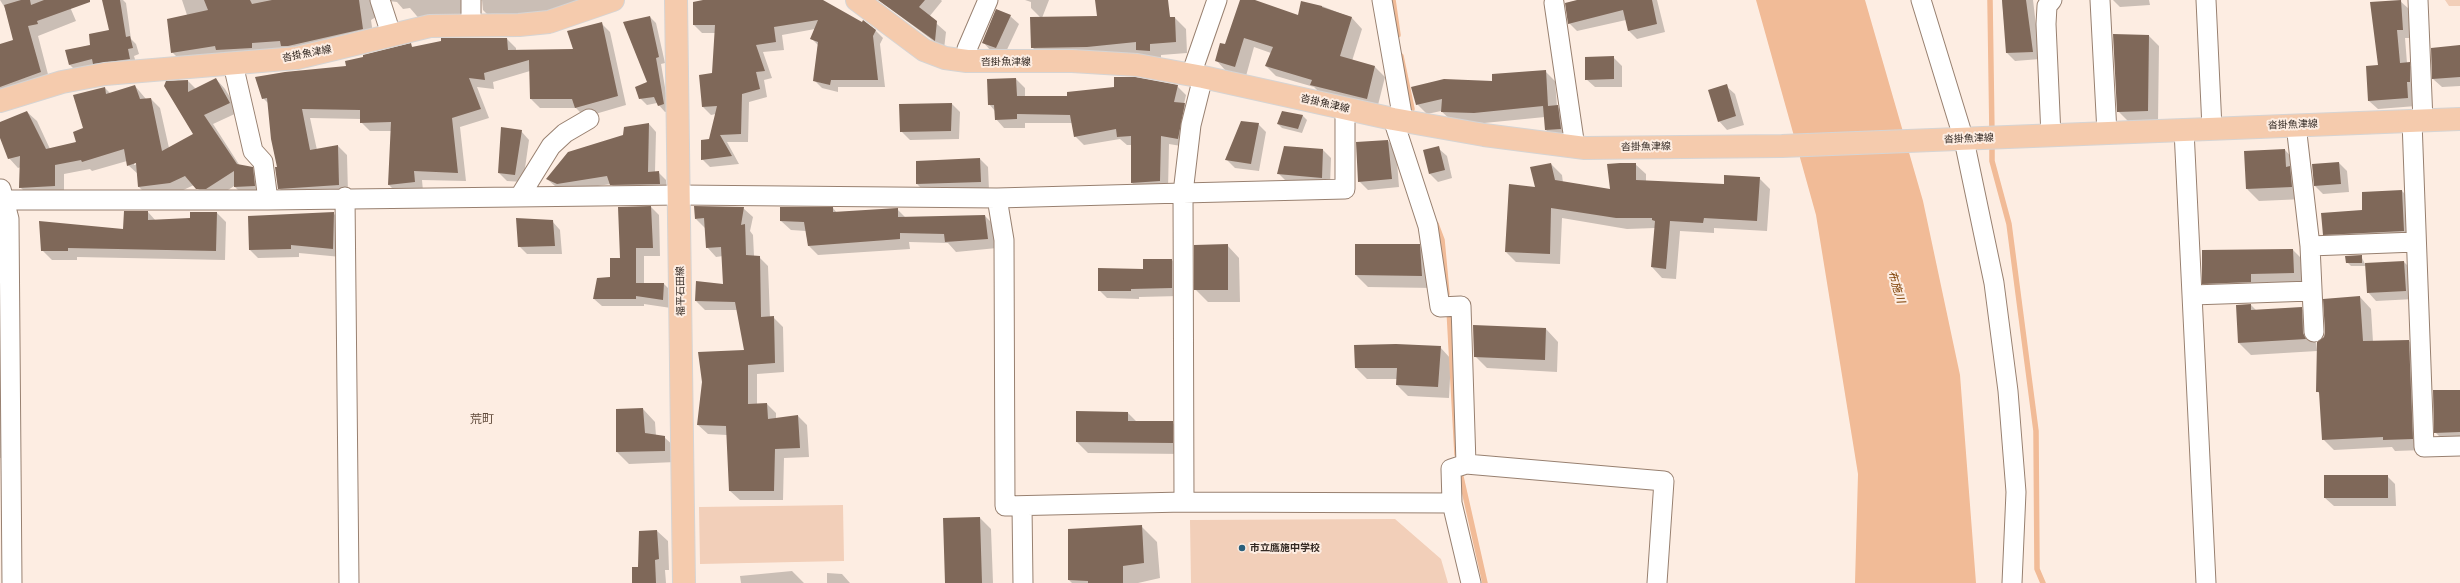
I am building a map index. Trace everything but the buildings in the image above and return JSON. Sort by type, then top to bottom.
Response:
[{"type":"main road","name":"沓掛魚津線","points":[[0,101],[62,82],[105,74],[297,58],[391,34],[430,26],[471,26],[549,22],[613,0]]},
{"type":"main road","name":"福平石田線","points":[[676,0],[680,195],[684,583]]},
{"type":"main road","name":"沓掛魚津線","points":[[857,0],[924,50],[945,58],[967,62],[1072,61],[1137,65],[1197,76],[1398,120],[1484,135],[1575,147],[1782,146],[1964,140],[2212,128],[2460,119]]},
{"type":"street","points":[[380,0],[391,34]]},
{"type":"street","points":[[471,0],[471,26]]},
{"type":"street","points":[[967,62],[967,49],[988,0]]},
{"type":"street","points":[[1184,502],[1183,193],[1197,76],[1217,0]]},
{"type":"street","points":[[1382,0],[1398,120],[1428,226],[1440,307],[1461,306],[1466,464]]},
{"type":"street","points":[[1922,0],[1964,140],[1994,283],[2008,391],[2016,492],[2012,583]]},
{"type":"street","points":[[2051,136],[2046,24],[2047,6],[2052,0]]},
{"type":"street","points":[[2100,0],[2107,134]]},
{"type":"street","points":[[2206,0],[2212,128]]},
{"type":"street","points":[[2418,0],[2416,242],[2424,447],[2460,446]]},
{"type":"street","points":[[1554,3],[1575,147]]},
{"type":"street","points":[[234,64],[253,151],[263,162],[268,200]]},
{"type":"street","points":[[12,583],[5,401],[9,219],[2,194],[268,200],[345,197],[680,195],[998,198],[1345,189],[1345,109]]},
{"type":"street","points":[[520,196],[551,146],[565,133],[589,120]]},
{"type":"street","points":[[2296,125],[2310,246],[2314,332]]},
{"type":"street","points":[[2184,130],[2206,583]]},
{"type":"street","points":[[345,197],[349,583]]},
{"type":"street","points":[[998,198],[1004,240],[1005,506],[1184,502],[1452,504]]},
{"type":"street","points":[[2310,246],[2416,242]]},
{"type":"street","points":[[2192,295],[2312,292]]},
{"type":"street","points":[[1471,583],[1452,504],[1451,470],[1466,464],[1664,480],[1657,583]]},
{"type":"street","points":[[1022,506],[1023,583]]},
{"type":"shaded area","points":[[2445,0],[2460,0],[2460,6],[2449,6]]},
{"type":"shaded area","points":[[843,505],[844,561],[700,564],[699,507]]},
{"type":"shaded area","points":[[1395,519],[1441,559],[1448,583],[1191,583],[1190,520]]},
{"type":"water","name":"布施川","points":[[1756,0],[1865,0],[1923,201],[1960,375],[1976,583],[1855,583],[1858,474],[1816,215]]},
{"type":"waterway","points":[[1393,0],[1398,35]]},
{"type":"waterway","points":[[1990,0],[1992,134]]},
{"type":"waterway","points":[[1401,56],[1412,109]]},
{"type":"waterway","points":[[1992,142],[1992,161],[2009,224],[2036,431],[2037,569],[2043,583]]},
{"type":"waterway","points":[[1436,224],[1442,240],[1447,294]]},
{"type":"waterway","points":[[1449,309],[1457,454]]},
{"type":"waterway","points":[[1459,468],[1485,583]]},
{"type":"place","name":"市立鷹施中学校","points":[[1242,548]]},
{"type":"district","name":"荒町","points":[[482,420]]}]
